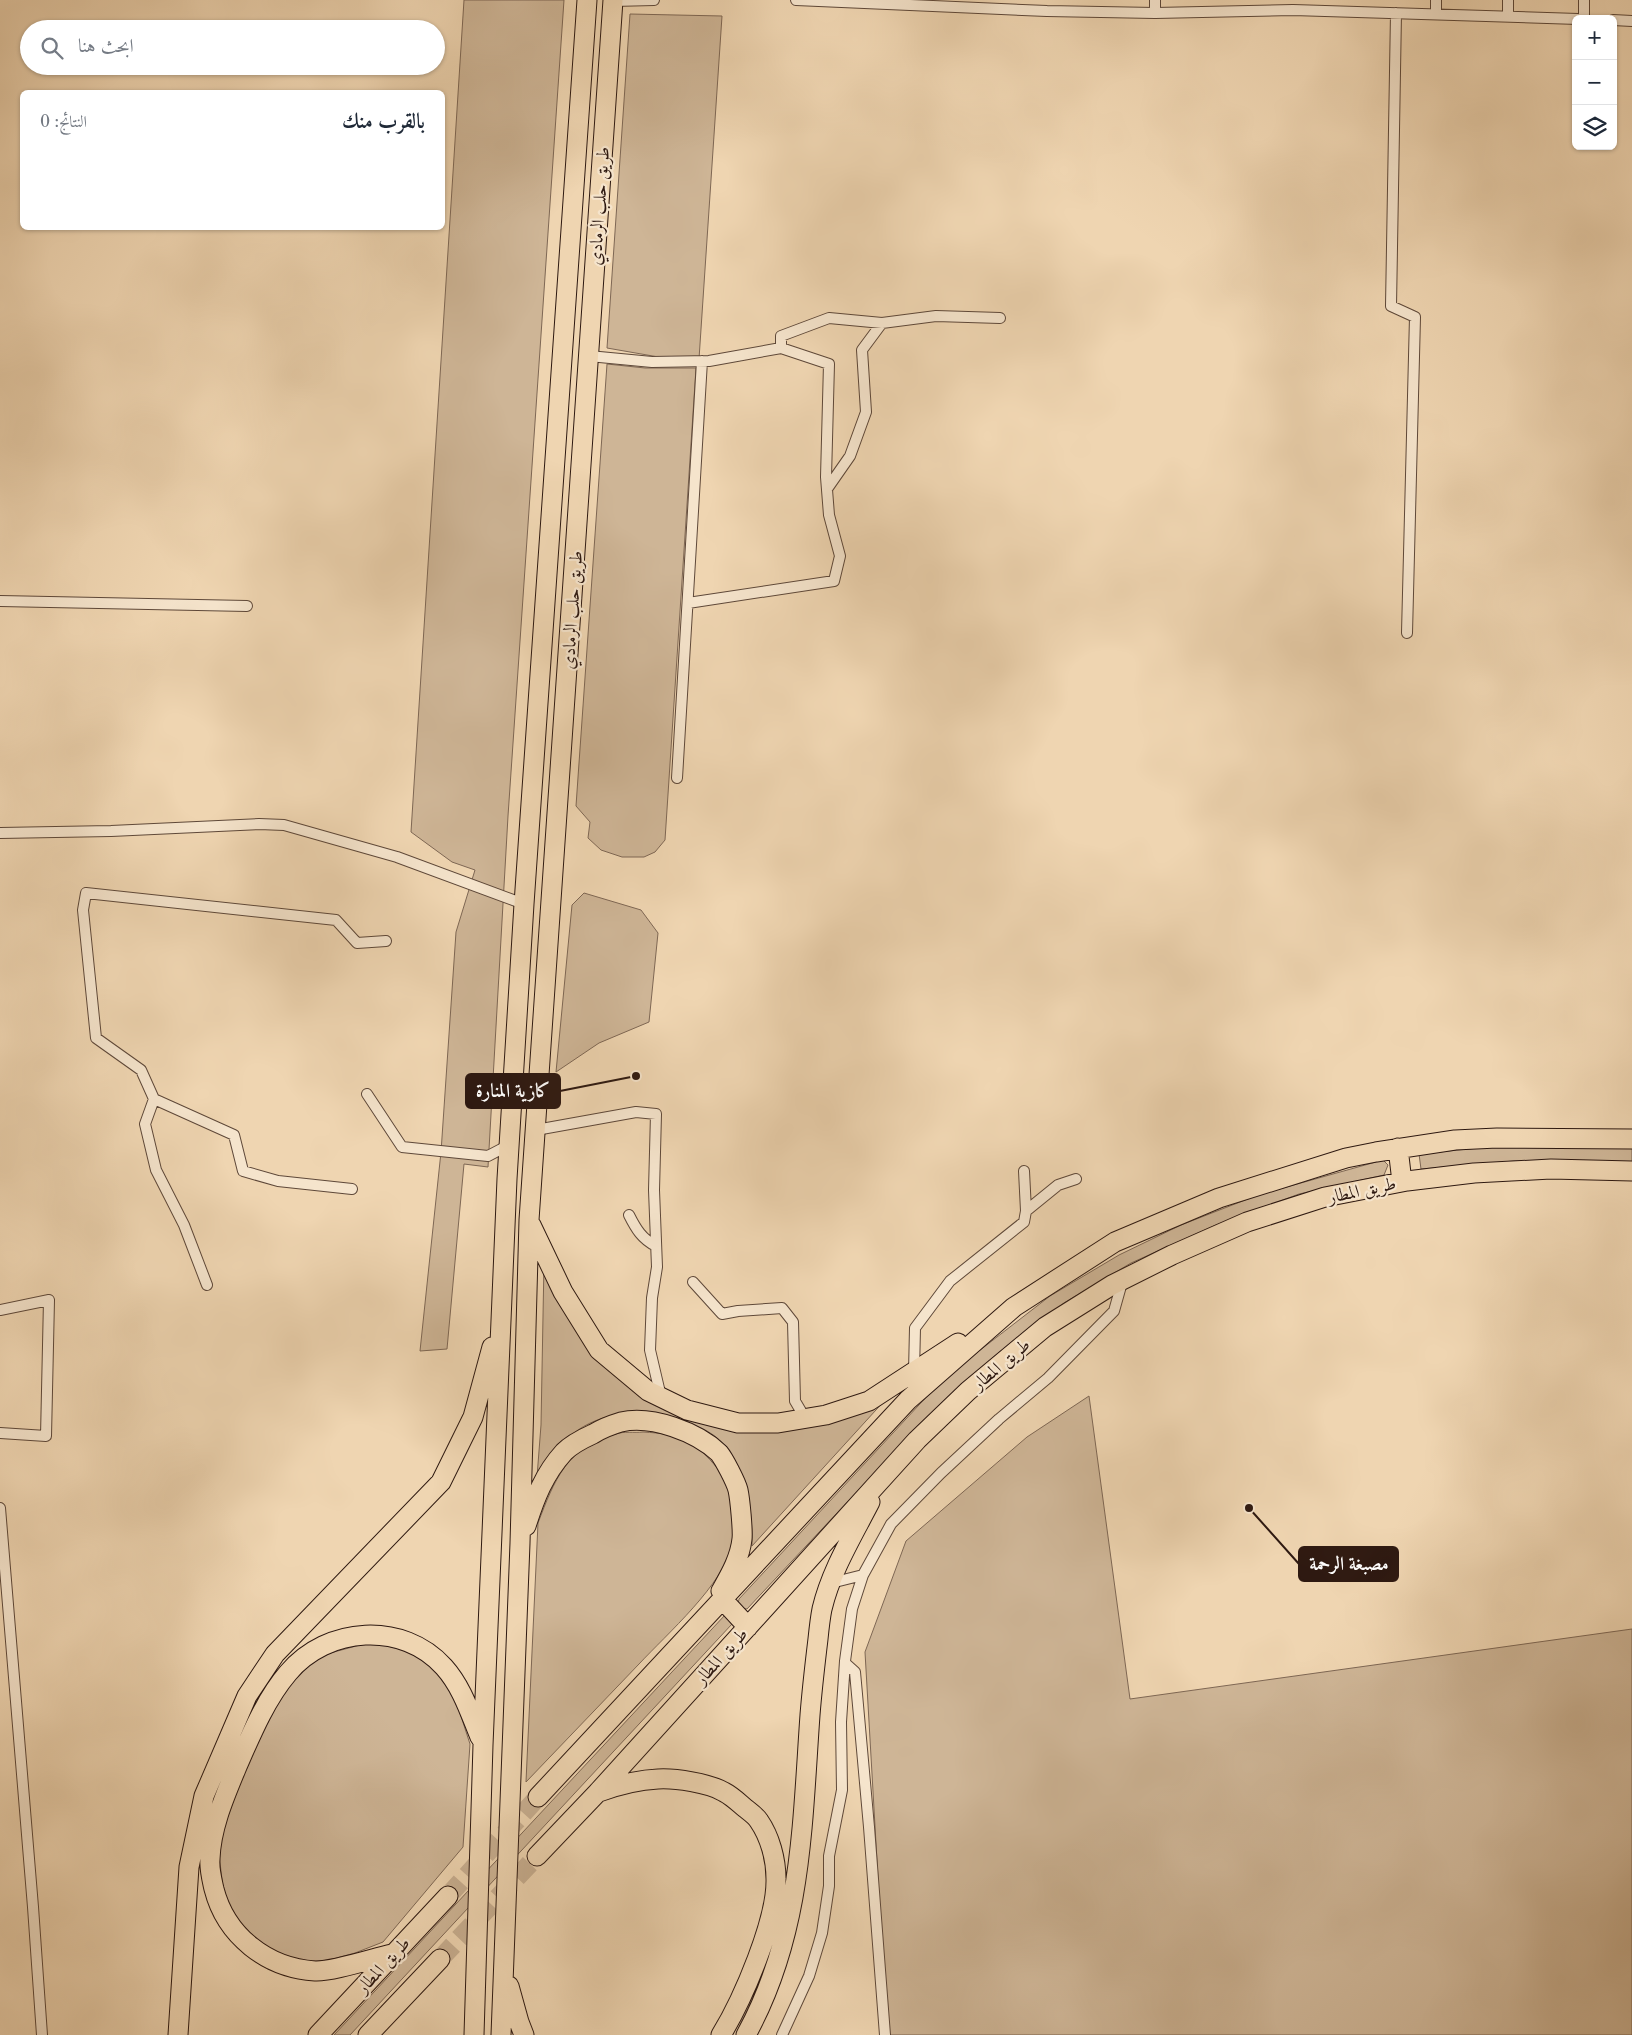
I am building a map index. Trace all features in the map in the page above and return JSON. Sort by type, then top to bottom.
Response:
[{"type":"highway","name":"طريق حلب الرمادي","points":[[507,1179],[523,911],[587,0]]},
{"type":"highway","name":"طريق حلب الرمادي","points":[[501,2035],[520,1543],[529,1220],[613,1]]},
{"type":"highway","name":"طريق المطار","points":[[538,1797],[908,1400],[1014,1307],[1115,1242],[1219,1198],[1346,1158],[1455,1140],[1497,1138],[1632,1139]]},
{"type":"highway","points":[[1398,1148],[1402,1182]]},
{"type":"highway","name":"طريق المطار","points":[[537,1856],[598,1792],[917,1440],[968,1391],[1045,1327],[1123,1279],[1172,1255],[1246,1222],[1325,1197],[1402,1182],[1484,1172],[1551,1169],[1632,1171]]},
{"type":"highway","points":[[474,2035],[483,1745],[507,1179]]},
{"type":"highway","points":[[178,2035],[189,1867],[204,1796],[247,1696],[275,1654],[441,1482],[473,1417],[498,1326],[507,1179]]},
{"type":"highway","points":[[529,1220],[563,1292],[599,1350],[648,1391],[687,1410],[738,1423],[778,1423],[826,1415],[869,1401],[1014,1307]]},
{"type":"highway","points":[[520,1543],[538,1490],[555,1464],[577,1441],[603,1428],[622,1422],[645,1422],[670,1426],[694,1435],[720,1454],[738,1490],[743,1538],[735,1566],[705,1620]]},
{"type":"highway","points":[[746,2035],[760,2010],[776,1967],[788,1928],[796,1887],[803,1821],[813,1679],[822,1610],[838,1564],[884,1477]]},
{"type":"highway","points":[[723,1600],[748,1627]]},
{"type":"highway","points":[[392,1954],[317,1971],[292,1968],[260,1954],[246,1944],[224,1915],[217,1898],[210,1860],[214,1830],[224,1799],[249,1739],[277,1687],[304,1658],[341,1639],[381,1634],[417,1645],[430,1653],[444,1666],[455,1681],[483,1745]]},
{"type":"highway","points":[[598,1792],[637,1781],[660,1778],[682,1781],[704,1785],[724,1792],[759,1819],[772,1847],[776,1878],[774,1905],[757,1958],[729,2022],[721,2035]]},
{"type":"highway","name":"طريق المطار","points":[[318,2035],[448,1896]]},
{"type":"highway","name":"طريق المطار","points":[[368,2035],[440,1959]]},
{"type":"highway","points":[[504,1969],[524,2035]]},
{"type":"street","points":[[613,1],[654,0]]},
{"type":"street","points":[[796,0],[964,4],[1079,12],[1155,13],[1232,5],[1293,5],[1359,12],[1572,19]]},
{"type":"street","points":[[1079,0],[1079,12]]},
{"type":"street","points":[[1155,0],[1155,13]]},
{"type":"street","points":[[1359,0],[1359,12]]},
{"type":"street","points":[[1436,0],[1436,14]]},
{"type":"street","points":[[1508,0],[1508,17]]},
{"type":"street","points":[[1584,0],[1584,15]]},
{"type":"street","points":[[1396,13],[1391,306],[1415,317],[1408,633]]},
{"type":"street","points":[[1617,20],[1632,20]]},
{"type":"street","points":[[781,348],[781,336],[829,318],[882,323],[936,316],[1000,318]]},
{"type":"street","points":[[827,490],[850,456],[866,412],[862,350],[882,323]]},
{"type":"street","points":[[589,356],[652,362],[702,361],[781,348],[829,364],[827,490],[829,515],[840,556],[834,582],[688,603]]},
{"type":"street","points":[[677,778],[702,361]]},
{"type":"street","points":[[0,601],[247,606]]},
{"type":"street","points":[[0,833],[111,831],[259,824],[284,825],[397,857],[523,911]]},
{"type":"street","points":[[352,1189],[278,1181],[243,1171],[234,1135],[154,1099],[141,1070],[96,1038],[83,910],[86,893],[336,920],[357,943],[386,941]]},
{"type":"street","points":[[367,1094],[402,1147],[488,1156],[509,1145]]},
{"type":"street","points":[[154,1099],[145,1124],[156,1170],[184,1224],[207,1285]]},
{"type":"street","points":[[536,1130],[636,1112],[656,1114],[654,1190],[657,1267],[652,1298],[650,1350],[661,1397]]},
{"type":"street","points":[[914,1372],[915,1328],[950,1281],[1024,1222],[1026,1211],[1024,1172]]},
{"type":"street","points":[[1026,1211],[1058,1184],[1076,1179]]},
{"type":"street","points":[[629,1215],[637,1231],[646,1241],[656,1246]]},
{"type":"street","points":[[782,2035],[808,1976],[822,1934],[829,1886],[829,1856],[842,1790],[841,1722],[845,1663],[852,1609],[863,1575],[891,1524],[941,1473],[999,1419],[1048,1378],[1114,1310],[1123,1279]]},
{"type":"street","points":[[693,1282],[722,1314],[782,1308],[793,1322],[795,1401],[805,1418]]},
{"type":"street","points":[[0,1310],[49,1300],[46,1436],[0,1433]]},
{"type":"street","points":[[0,1508],[42,2035]]},
{"type":"street","points":[[831,1583],[863,1575]]},
{"type":"street","points":[[845,1663],[855,1672],[885,2035]]},
{"type":"shaded area","points":[[464,0],[564,0],[508,816],[488,1167],[464,1164],[447,1349],[420,1351],[441,1152],[456,932],[475,870],[452,862],[411,832]]},
{"type":"shaded area","points":[[630,14],[722,16],[699,359],[670,359],[607,348]]},
{"type":"shaded area","points":[[607,364],[645,368],[696,368],[665,840],[655,852],[644,857],[622,857],[601,850],[588,838],[590,822],[576,806]]},
{"type":"shaded area","points":[[584,893],[641,910],[658,933],[649,1022],[599,1043],[556,1072],[572,905]]},
{"type":"shaded area","points":[[1488,1147],[1632,1147],[1632,1162],[1514,1161],[1421,1169],[1419,1154]]},
{"type":"shaded area","points":[[1383,1160],[1388,1165],[1384,1175],[1299,1194],[1216,1225],[1131,1263],[1064,1303],[997,1354],[927,1417],[747,1609],[741,1608],[738,1604],[739,1599],[944,1378],[1050,1296],[1119,1255],[1181,1225],[1258,1195]]},
{"type":"shaded area","points":[[544,1263],[609,1369],[727,1427],[886,1399],[752,1546],[751,1514],[744,1481],[738,1466],[720,1440],[696,1426],[634,1414],[609,1416],[584,1426],[573,1434],[554,1453],[537,1477],[541,1425]]},
{"type":"shaded area","points":[[1089,1396],[1130,1699],[1632,1629],[1632,2035],[887,2035],[865,1652],[906,1541],[1027,1437]]},
{"type":"shaded area","points":[[643,1432],[667,1435],[685,1440],[701,1451],[718,1469],[728,1485],[735,1525],[732,1545],[727,1560],[718,1576],[693,1608],[526,1782],[538,1523],[550,1493],[565,1467],[574,1456],[585,1447],[619,1433]]},
{"type":"shaded area","points":[[725,1615],[733,1620],[732,1624],[350,2035],[334,2035]]},
{"type":"shaded area","points":[[371,1642],[408,1651],[429,1665],[446,1683],[459,1710],[470,1744],[463,1847],[383,1942],[355,1953],[329,1960],[304,1962],[283,1958],[248,1934],[233,1915],[223,1888],[219,1854],[223,1830],[238,1788],[272,1709],[296,1677],[319,1656]]},
{"type":"tunnel","points":[[448,1896],[538,1797]]},
{"type":"tunnel","points":[[440,1959],[537,1856]]},
{"type":"place","name":"كازية المنارة","points":[[636,1076]]},
{"type":"place","name":"مصبغة الرحمة","points":[[1249,1508]]}]
